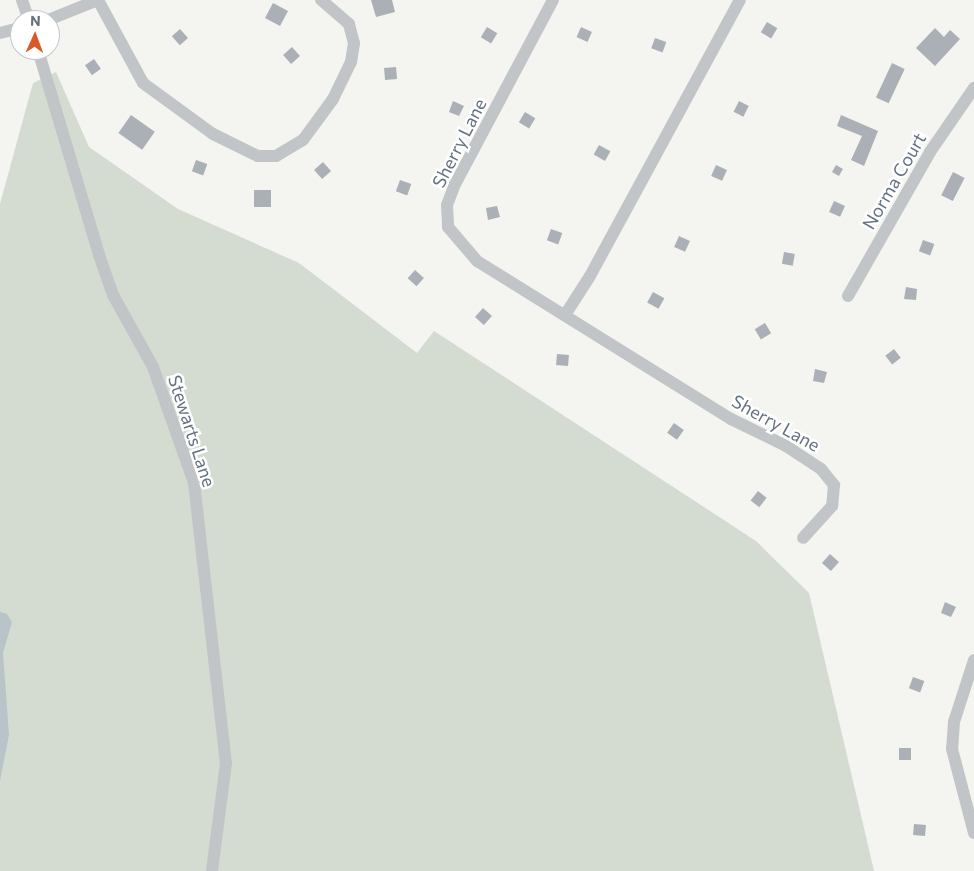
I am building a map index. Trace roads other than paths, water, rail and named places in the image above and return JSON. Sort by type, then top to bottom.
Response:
[{"type":"street","points":[[60,15],[98,0],[143,83],[168,103],[243,151],[276,156],[288,150],[315,127],[351,62],[354,43],[349,24],[321,0]]},
{"type":"street","name":"Sherry Lane","points":[[553,0],[455,184],[447,215],[448,227],[455,238],[477,261],[731,419],[786,446],[821,469],[834,485],[832,506],[803,538]]},
{"type":"street","points":[[565,315],[590,276],[740,0]]},
{"type":"street","name":"Stewarts Lane","points":[[41,60],[99,255],[113,295],[152,367],[194,484],[226,762],[212,871]]},
{"type":"street","name":"Norma Court","points":[[848,296],[930,152],[974,88]]},
{"type":"street","points":[[974,660],[954,722],[952,749],[974,833]]}]
